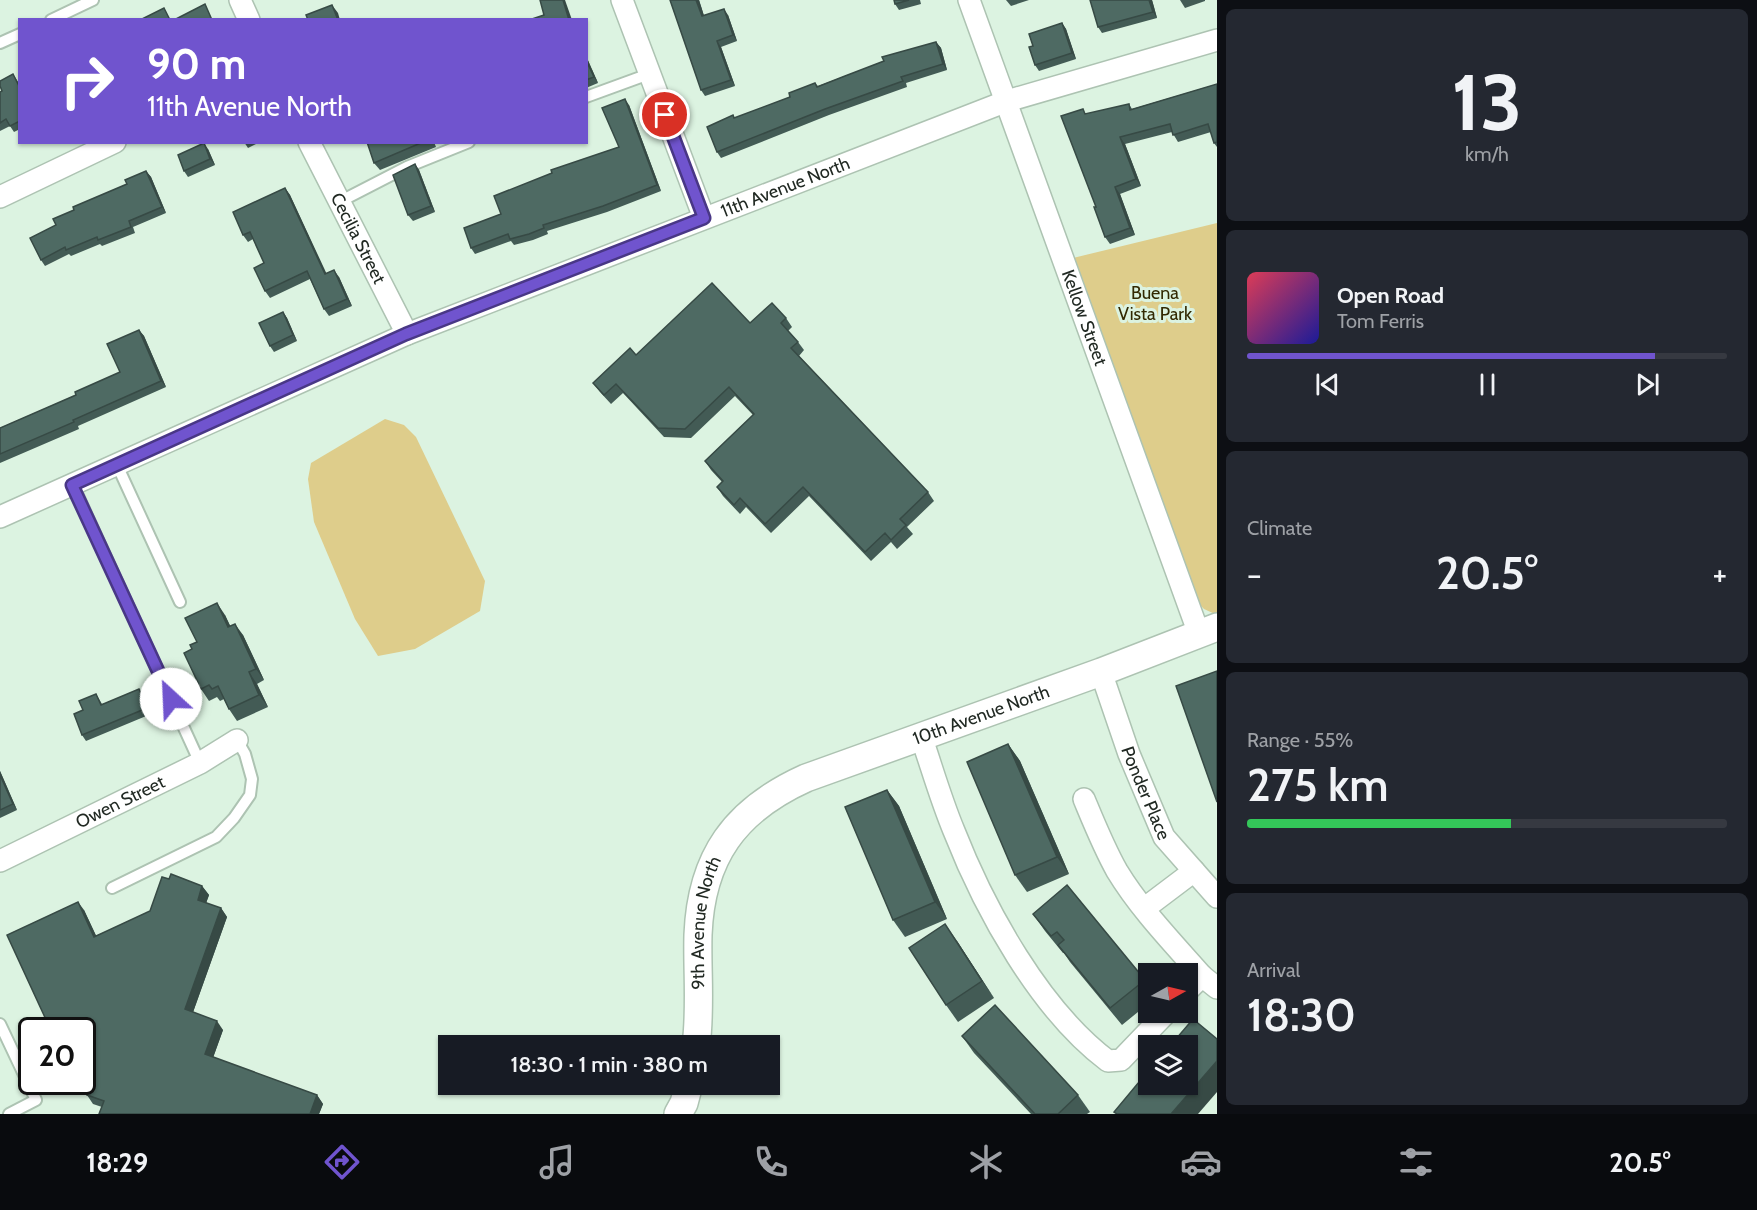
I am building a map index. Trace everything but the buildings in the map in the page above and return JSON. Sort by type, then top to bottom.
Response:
[{"type":"street","points":[[240,0],[248,18]]},
{"type":"street","points":[[622,0],[704,218]]},
{"type":"street","name":"Kellow Street","points":[[969,0],[1208,630]]},
{"type":"street","name":"11th Avenue North","points":[[0,517],[406,334],[1007,101],[1217,40]]},
{"type":"street","points":[[0,197],[111,144]]},
{"type":"street","name":"Cecilia Street","points":[[310,144],[406,334]]},
{"type":"street","name":"10th Avenue North","points":[[749,813],[786,787],[1101,672],[1208,630]]},
{"type":"street","name":"Ponder Place","points":[[1101,672],[1129,754],[1164,837],[1217,897]]},
{"type":"street","points":[[921,736],[967,864],[1026,971],[1055,1009],[1096,1053],[1108,1061],[1121,1060],[1156,1023]]},
{"type":"street","name":"Owen Street","points":[[0,861],[200,763],[237,740]]},
{"type":"street","points":[[1084,799],[1118,872],[1202,985]]},
{"type":"street","name":"9th Avenue North","points":[[697,1035],[700,990],[698,937],[703,888],[711,865],[722,845],[749,813]]},
{"type":"street","points":[[1144,908],[1194,871]]},
{"type":"street","points":[[678,1114],[686,1095]]},
{"type":"lane","points":[[55,18],[93,0]]},
{"type":"lane","points":[[0,43],[18,35]]},
{"type":"lane","points":[[588,97],[650,74]]},
{"type":"lane","points":[[339,202],[406,167],[464,144]]},
{"type":"lane","points":[[117,465],[180,602]]},
{"type":"lane","points":[[72,485],[200,763]]},
{"type":"lane","points":[[112,888],[216,837],[234,818],[249,795],[252,779],[245,754],[237,740]]},
{"type":"lane","points":[[0,1024],[36,1100],[9,1114]]},
{"type":"green space","name":"Buena Vista Park","points":[[1217,223],[1217,615],[1204,609],[1198,603],[1073,258]]},
{"type":"green space","points":[[385,419],[404,425],[416,437],[485,581],[480,611],[415,649],[378,656],[355,619],[314,522],[308,479],[311,463]]},
{"type":"route","points":[[171,699],[72,485],[406,334],[704,218],[665,115]]}]
